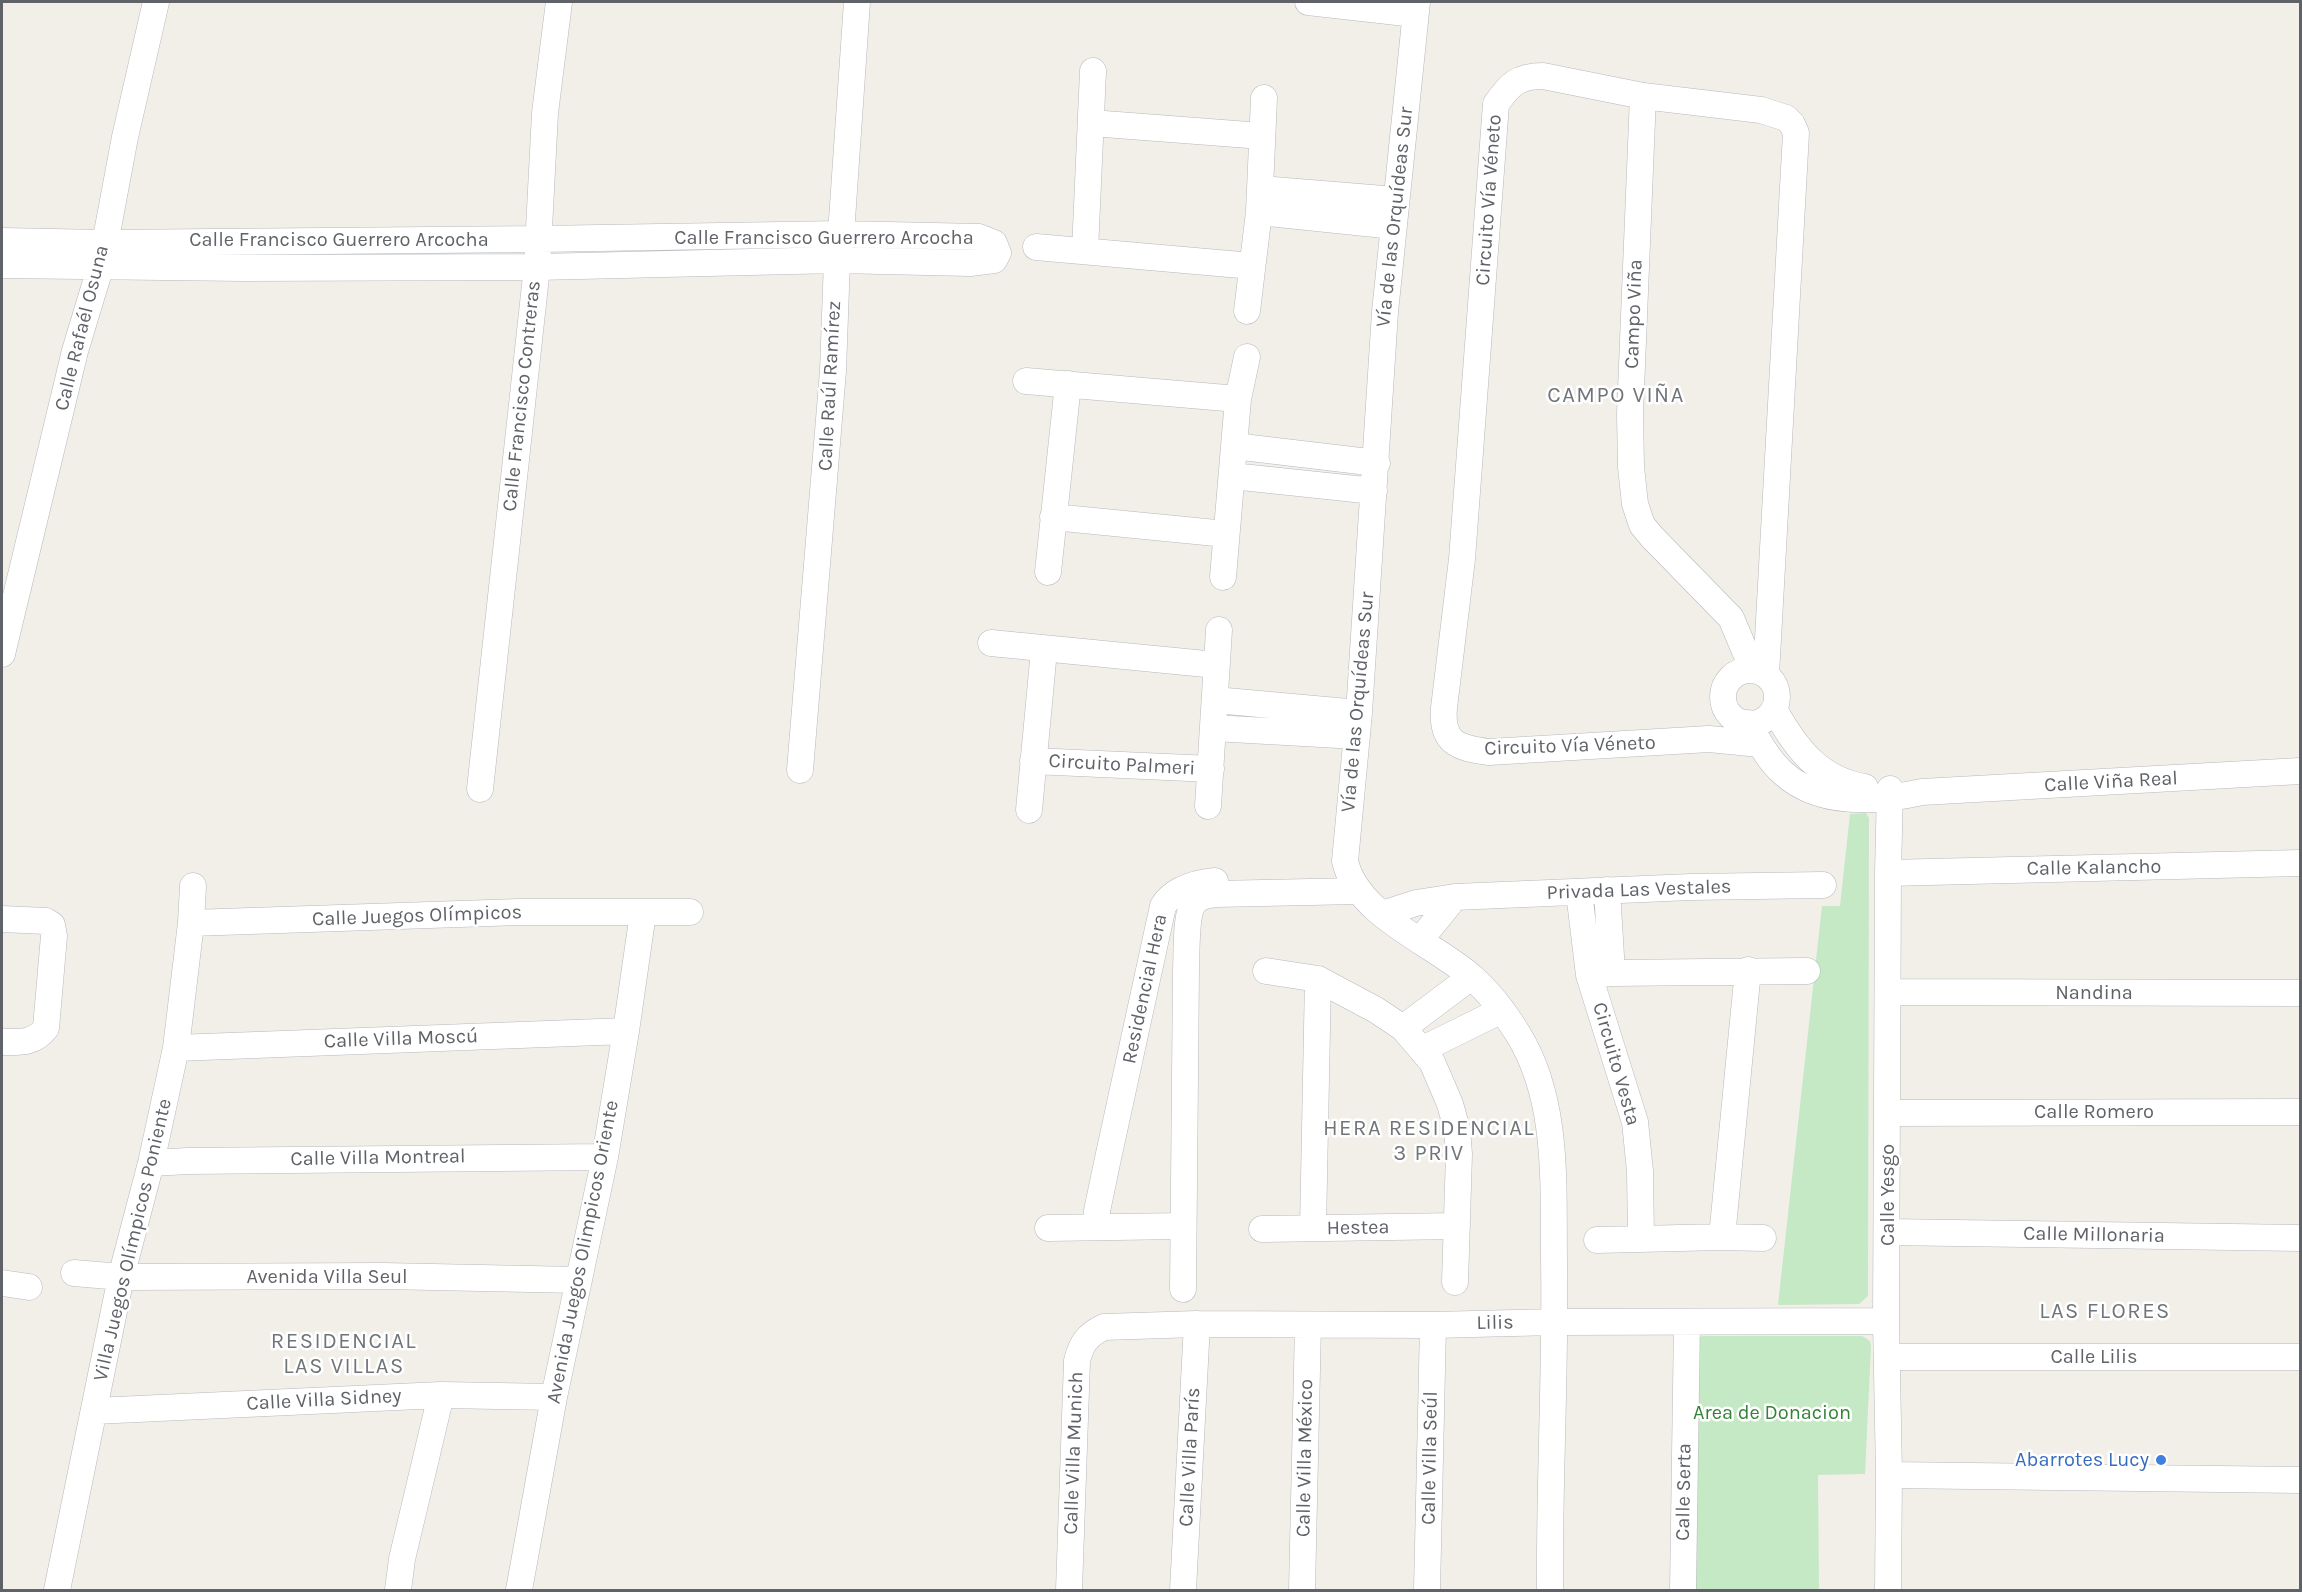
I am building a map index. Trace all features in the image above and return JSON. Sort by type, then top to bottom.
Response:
[{"type":"street","name":"Calle Rafaél Osuna","points":[[2,654],[75,351],[102,254],[156,2]]},
{"type":"street","name":"Calle Francisco Contreras","points":[[480,789],[537,267],[545,113],[559,2]]},
{"type":"street","name":"Calle Raúl Ramírez","points":[[800,770],[833,370],[837,260],[841,234],[856,2]]},
{"type":"street","points":[[1308,2],[1416,8]]},
{"type":"street","name":"Vía de las Orquídeas Sur","points":[[1354,884],[1345,851],[1358,724],[1377,463],[1385,312],[1416,8]]},
{"type":"street","points":[[1085,251],[1093,71]]},
{"type":"street","name":"Circuito Vía Véneto","points":[[1754,734],[1709,739],[1489,752],[1468,749],[1457,744],[1449,738],[1443,723],[1462,559],[1496,104],[1513,84],[1528,76],[1560,79],[1643,96],[1768,112],[1790,121],[1796,133],[1760,673]]},
{"type":"street","name":"Campo Viña","points":[[1643,96],[1630,414],[1631,467],[1635,504],[1642,525],[1652,537],[1731,618],[1760,673]]},
{"type":"street","points":[[1247,311],[1260,201],[1264,98]]},
{"type":"street","points":[[1091,123],[1262,136]]},
{"type":"street","points":[[1260,201],[1396,200]]},
{"type":"street","points":[[1260,201],[1394,226]]},
{"type":"street","name":"Calle Francisco Guerrero Arcocha","points":[[2,241],[102,254],[243,268],[537,267],[837,260],[985,263],[994,260],[998,253],[996,246],[987,239],[979,237],[841,234],[539,239],[102,254],[2,265]]},
{"type":"street","points":[[955,237],[956,263]]},
{"type":"street","points":[[1036,247],[1252,266]]},
{"type":"street","points":[[1223,577],[1238,399],[1246,357]]},
{"type":"street","points":[[1026,381],[1238,399]]},
{"type":"street","points":[[1048,572],[1068,384]]},
{"type":"street","points":[[1234,446],[1377,463]]},
{"type":"street","points":[[1232,476],[1374,491]]},
{"type":"street","points":[[1053,517],[1226,534]]},
{"type":"street","name":"Circuito Palmeri","points":[[1208,806],[1220,630]]},
{"type":"street","points":[[991,643],[1044,650],[1216,665]]},
{"type":"street","name":"Circuito Palmeri","points":[[1029,810],[1044,650]]},
{"type":"street","points":[[1754,734],[1774,709],[1777,700],[1776,691],[1773,682],[1760,673],[1743,671],[1734,675],[1727,682],[1724,692],[1727,711],[1754,734],[1781,772],[1808,790],[1839,797],[1890,794]]},
{"type":"street","points":[[1215,700],[1358,724]]},
{"type":"street","points":[[1774,709],[1789,736],[1826,774],[1849,785],[1890,794]]},
{"type":"street","points":[[1213,728],[1358,724]]},
{"type":"street","name":"Circuito Palmeri","points":[[1033,761],[1211,769]]},
{"type":"street","name":"Calle Viña Real","points":[[1890,794],[2301,771]]},
{"type":"street","name":"Calle Yesgo","points":[[1888,1590],[1889,1475],[1886,1321],[1890,794]]},
{"type":"street","name":"Calle Kalancho","points":[[1888,873],[2301,863]]},
{"type":"street","points":[[1354,884],[1382,914],[1471,976],[1502,1010],[1532,1059],[1543,1092],[1551,1143],[1555,1322],[1550,1493],[1550,1590]]},
{"type":"street","name":"Residencial Hera","points":[[1098,1227],[1097,1211],[1107,1163],[1161,913],[1166,902],[1190,886],[1214,888],[1354,884]]},
{"type":"street","name":"Privada Las Vestales","points":[[1382,914],[1416,903],[1455,897],[1607,890],[1823,885]]},
{"type":"street","name":"Villa Juegos Olímpicos Poniente","points":[[57,1590],[121,1277],[151,1163],[176,1048],[191,923],[193,886]]},
{"type":"street","name":"Residencial Hera","points":[[1184,1289],[1186,970],[1190,910],[1195,901],[1214,888]]},
{"type":"street","points":[[1607,890],[1600,974],[1807,970]]},
{"type":"street","name":"Circuito Vesta","points":[[1579,892],[1635,1122],[1640,1171],[1641,1238]]},
{"type":"street","points":[[1420,940],[1455,897]]},
{"type":"street","name":"Calle Juegos Olímpicos","points":[[191,923],[519,912],[690,912]]},
{"type":"street","name":"Avenida Juegos Olimpicos Oriente","points":[[519,1590],[554,1397],[605,1156],[626,1031],[642,913]]},
{"type":"street","points":[[2,919],[46,921],[53,929],[54,943],[46,1029],[41,1035],[28,1042],[2,1041]]},
{"type":"street","points":[[1151,964],[1186,970]]},
{"type":"street","points":[[1722,1237],[1748,970]]},
{"type":"street","points":[[1266,971],[1318,980],[1376,1010],[1403,1028],[1423,1049],[1441,1080],[1457,1129],[1459,1154],[1455,1282]]},
{"type":"street","points":[[1403,1028],[1471,976]]},
{"type":"street","name":"Hestea","points":[[1318,980],[1313,1228],[1457,1227]]},
{"type":"street","name":"Nandina","points":[[1888,992],[2301,993]]},
{"type":"street","points":[[1423,1049],[1502,1010]]},
{"type":"street","name":"Calle Villa Moscú","points":[[176,1048],[626,1031]]},
{"type":"street","name":"Calle Romero","points":[[1888,1113],[2301,1112]]},
{"type":"street","name":"Calle Villa Montreal","points":[[151,1163],[605,1156]]},
{"type":"street","points":[[1048,1228],[1183,1226]]},
{"type":"street","points":[[1262,1229],[1313,1228]]},
{"type":"street","name":"Calle Millonaria","points":[[1887,1232],[2301,1238]]},
{"type":"street","points":[[1598,1240],[1763,1238]]},
{"type":"street","name":"Avenida Villa Seul","points":[[74,1273],[121,1277],[384,1276],[579,1280]]},
{"type":"street","points":[[2,1283],[29,1287]]},
{"type":"street","name":"Lilis","points":[[1104,1327],[1197,1324],[1433,1325],[1555,1322],[1886,1321]]},
{"type":"street","name":"Calle Serta","points":[[1683,1590],[1687,1322]]},
{"type":"street","name":"Calle Villa París","points":[[1183,1590],[1197,1324]]},
{"type":"street","name":"Calle Villa México","points":[[1302,1590],[1308,1325]]},
{"type":"street","name":"Calle Villa Seúl","points":[[1427,1590],[1433,1325]]},
{"type":"street","name":"Calle Villa Munich","points":[[1069,1590],[1077,1361],[1084,1340],[1093,1332],[1104,1327]]},
{"type":"street","name":"Calle Lilis","points":[[1887,1358],[2301,1357]]},
{"type":"street","points":[[398,1590],[402,1559],[441,1395]]},
{"type":"street","name":"Calle Villa Sidney","points":[[94,1411],[441,1395],[554,1397]]},
{"type":"street","points":[[1889,1475],[2301,1480]]},
{"type":"green space","points":[[1866,813],[1869,818],[1868,1296],[1859,1304],[1778,1305],[1822,906],[1840,906],[1850,814]]},
{"type":"green space","name":"Area de Donacion","points":[[1703,1336],[1862,1336],[1870,1341],[1865,1474],[1818,1475],[1819,1590],[1692,1590],[1697,1338]]},
{"type":"place","name":"Abarrotes Lucy","points":[[2161,1460]]},
{"type":"district","name":"CAMPO VIÑA","points":[[1616,396]]},
{"type":"district","name":"HERA RESIDENCIAL 3 PRIV","points":[[1429,1142]]},
{"type":"district","name":"LAS FLORES","points":[[2105,1312]]},
{"type":"district","name":"RESIDENCIAL LAS VILLAS","points":[[344,1354]]}]
